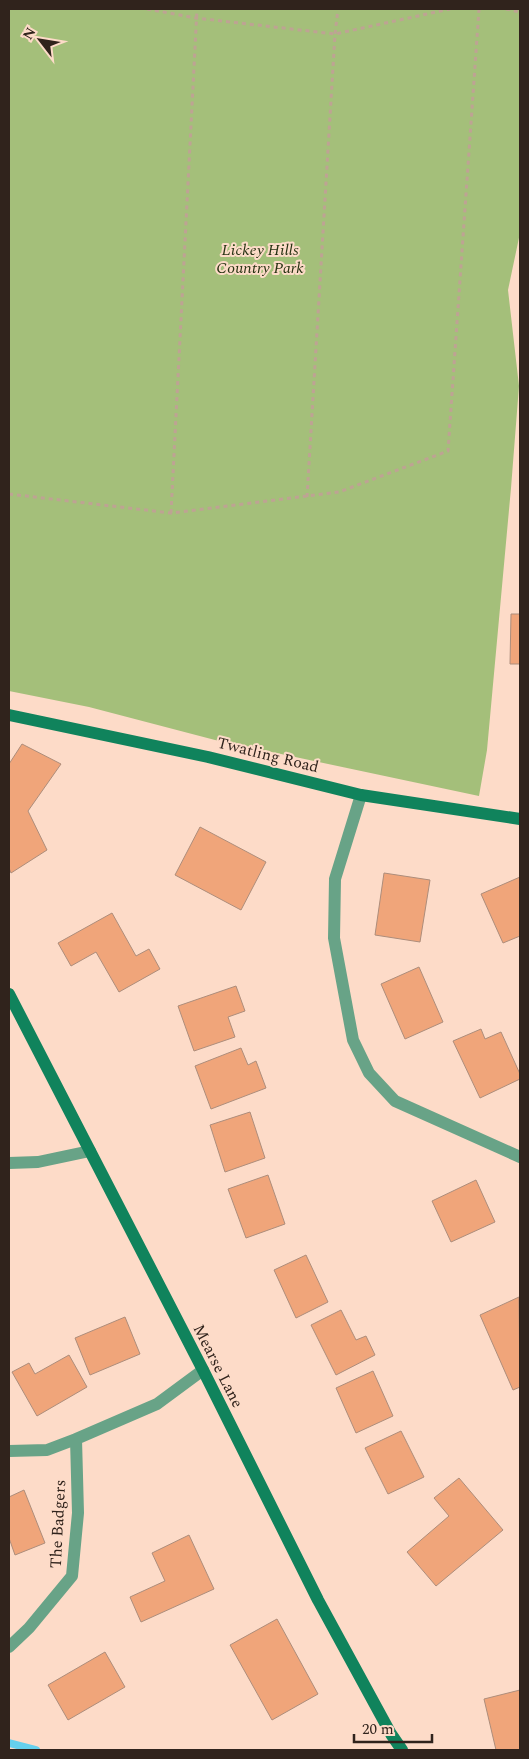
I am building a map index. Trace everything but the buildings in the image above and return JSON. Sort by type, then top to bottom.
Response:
[{"type":"street","name":"Twatling Road","points":[[9,714],[208,757],[361,796],[520,819]]},
{"type":"street","points":[[361,796],[335,879],[334,938],[353,1040],[369,1073],[395,1101],[520,1158]]},
{"type":"street","name":"Mearse Lane","points":[[9,994],[203,1370],[318,1600],[391,1734],[402,1750]]},
{"type":"street","points":[[9,1163],[38,1162],[90,1151]]},
{"type":"street","points":[[9,1451],[48,1450],[76,1439],[157,1404],[203,1370]]},
{"type":"street","name":"The Badgers","points":[[9,1648],[29,1628],[72,1576],[78,1514],[76,1439]]},
{"type":"path","points":[[147,9],[196,18],[335,34],[450,9]]},
{"type":"path","points":[[172,512],[197,9]]},
{"type":"path","points":[[307,497],[338,9]]},
{"type":"path","points":[[9,494],[172,512],[339,492],[448,451],[479,9]]},
{"type":"path","points":[[506,9],[520,12]]},
{"type":"green space","name":"Lickey Hills Country Park","points":[[9,9],[520,9],[520,233],[508,290],[519,386],[487,750],[479,796],[215,740],[89,707],[9,691]]},
{"type":"waterway","points":[[9,1743],[36,1750]]}]
